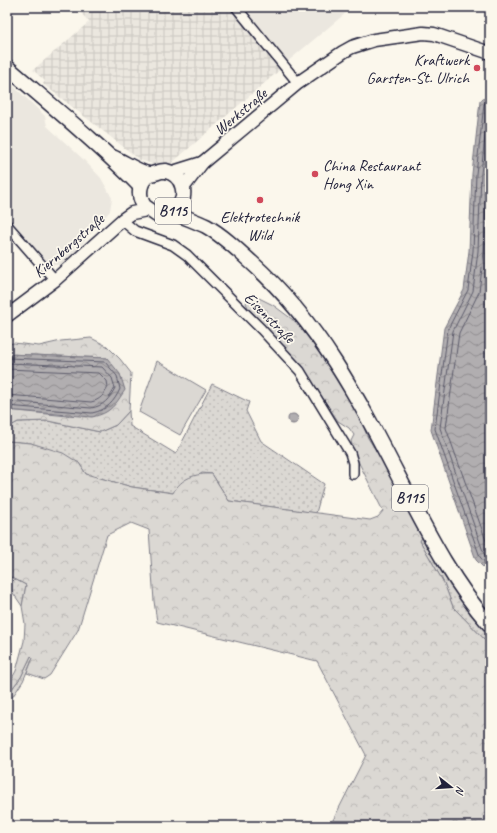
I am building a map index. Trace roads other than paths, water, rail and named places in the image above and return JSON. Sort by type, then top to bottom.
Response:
[{"type":"main road","name":"B115","points":[[7,67],[92,142],[112,157],[150,174],[140,192]]},
{"type":"main road","name":"B115","points":[[112,157],[140,192],[147,210],[157,214],[173,212],[207,227],[239,251],[262,272],[282,292],[317,334],[352,388],[439,555],[472,603],[490,625]]},
{"type":"main road","points":[[150,174],[159,171],[170,172]]},
{"type":"main road","name":"B115","points":[[170,172],[178,179],[183,194],[207,227]]},
{"type":"main road","name":"B115","points":[[173,212],[183,194]]},
{"type":"street","points":[[236,7],[298,83]]},
{"type":"street","name":"Werkstraße","points":[[183,194],[202,163],[298,83],[343,52],[374,40],[427,33],[490,53]]},
{"type":"street","name":"Werkstraße","points":[[170,172],[202,163]]},
{"type":"street","name":"Kiernbergstraße","points":[[7,316],[55,280],[127,216],[140,192]]},
{"type":"street","points":[[127,216],[147,210]]},
{"type":"street","name":"Eisenstraße","points":[[127,216],[135,231],[173,244],[187,255],[286,355],[310,384],[345,444],[352,459],[353,474]]},
{"type":"street","points":[[7,224],[55,280]]},
{"type":"water","points":[[490,96],[490,574],[476,560],[431,430],[444,328],[464,290],[469,251],[472,174],[480,101]]},
{"type":"water","points":[[7,354],[107,358],[120,374],[125,390],[112,408],[104,413],[92,417],[7,410]]},
{"type":"water","points":[[291,414],[295,414],[298,419],[295,424],[291,424],[288,421],[288,417]]},
{"type":"place","name":"Kraftwerk Garsten-St. Ulrich","points":[[477,68]]},
{"type":"place","name":"China Restaurant Hong Xin","points":[[315,174]]},
{"type":"place","name":"Elektrotechnik Wild","points":[[260,200]]}]
